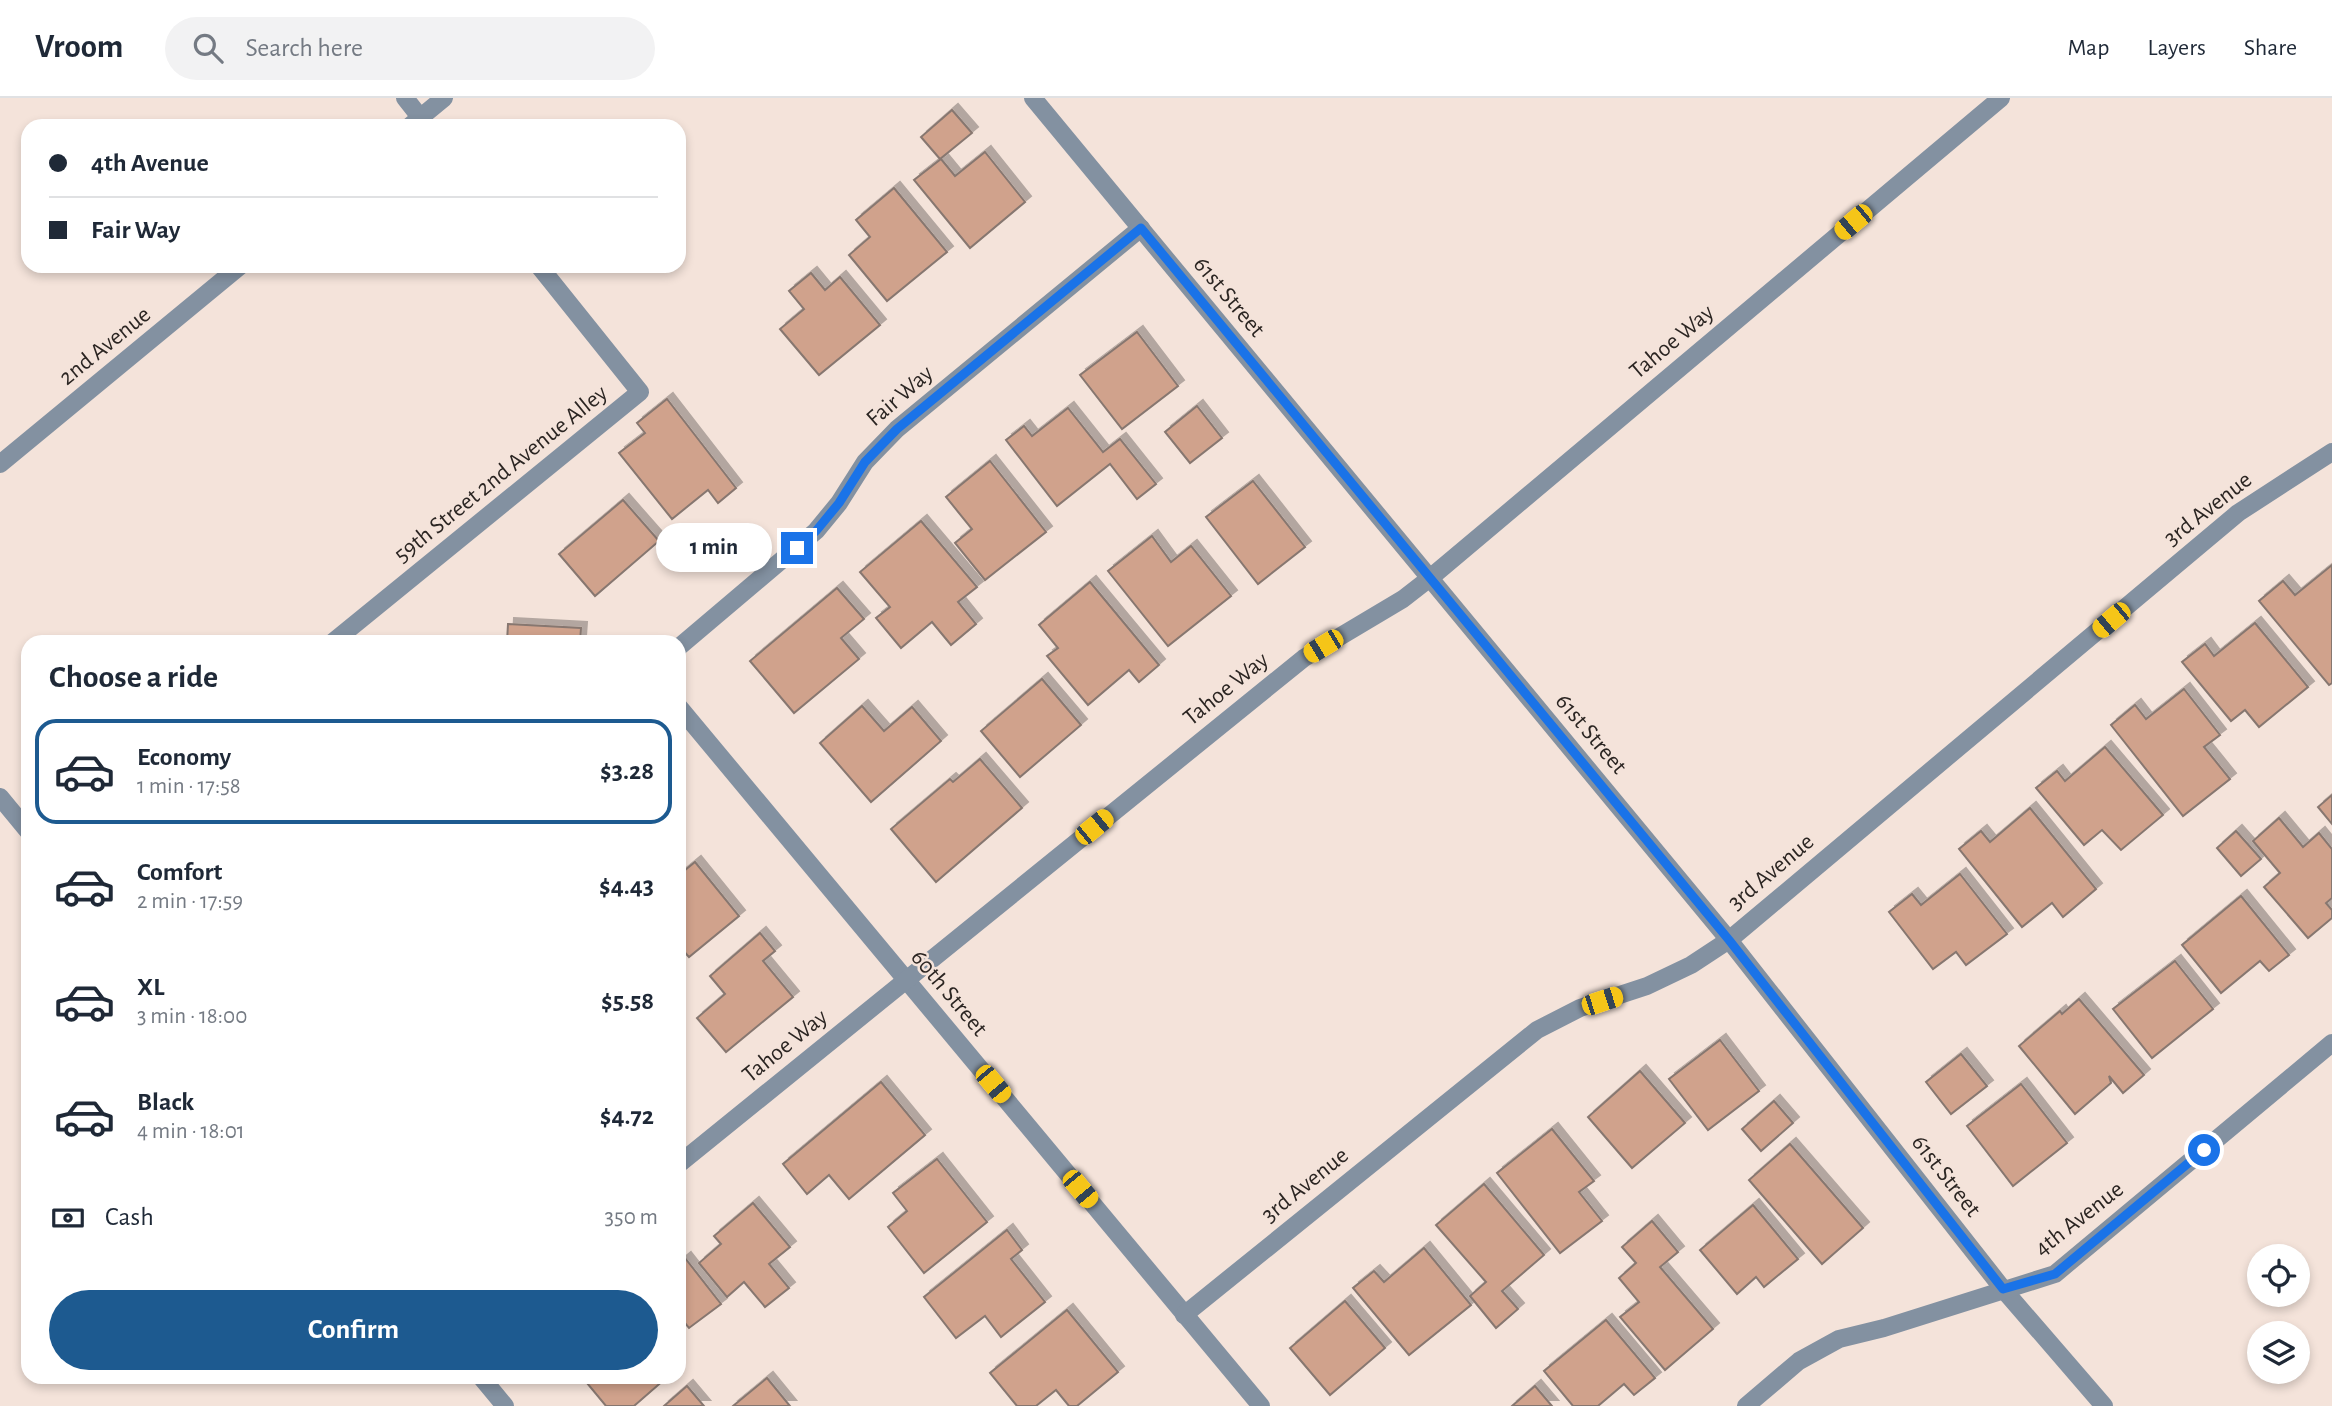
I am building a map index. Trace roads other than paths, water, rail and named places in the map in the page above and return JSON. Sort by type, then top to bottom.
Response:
[{"type":"street","points":[[405,98],[417,119]]},
{"type":"street","points":[[423,119],[444,98]]},
{"type":"street","name":"61st Street","points":[[1033,98],[1729,940],[2003,1289],[2104,1406]]},
{"type":"street","name":"Tahoe Way","points":[[686,1158],[1304,657],[1403,599],[1430,578],[2001,98]]},
{"type":"street","name":"Fair Way","points":[[686,641],[816,531],[839,503],[865,462],[897,429],[1141,228]]},
{"type":"street","name":"2nd Avenue","points":[[0,464],[232,273]]},
{"type":"street","name":"59th Street 2nd Avenue Alley","points":[[342,635],[640,392],[545,273]]},
{"type":"street","name":"3rd Avenue","points":[[1184,1315],[1537,1030],[1580,1008],[1647,986],[1691,965],[1729,940],[2238,513],[2332,452]]},
{"type":"street","name":"60th Street","points":[[686,715],[1261,1406]]},
{"type":"street","points":[[0,797],[21,822]]},
{"type":"street","name":"4th Avenue","points":[[1746,1406],[1799,1361],[1839,1339],[1884,1328],[2055,1274],[2332,1043]]},
{"type":"street","points":[[487,1384],[505,1406]]}]
